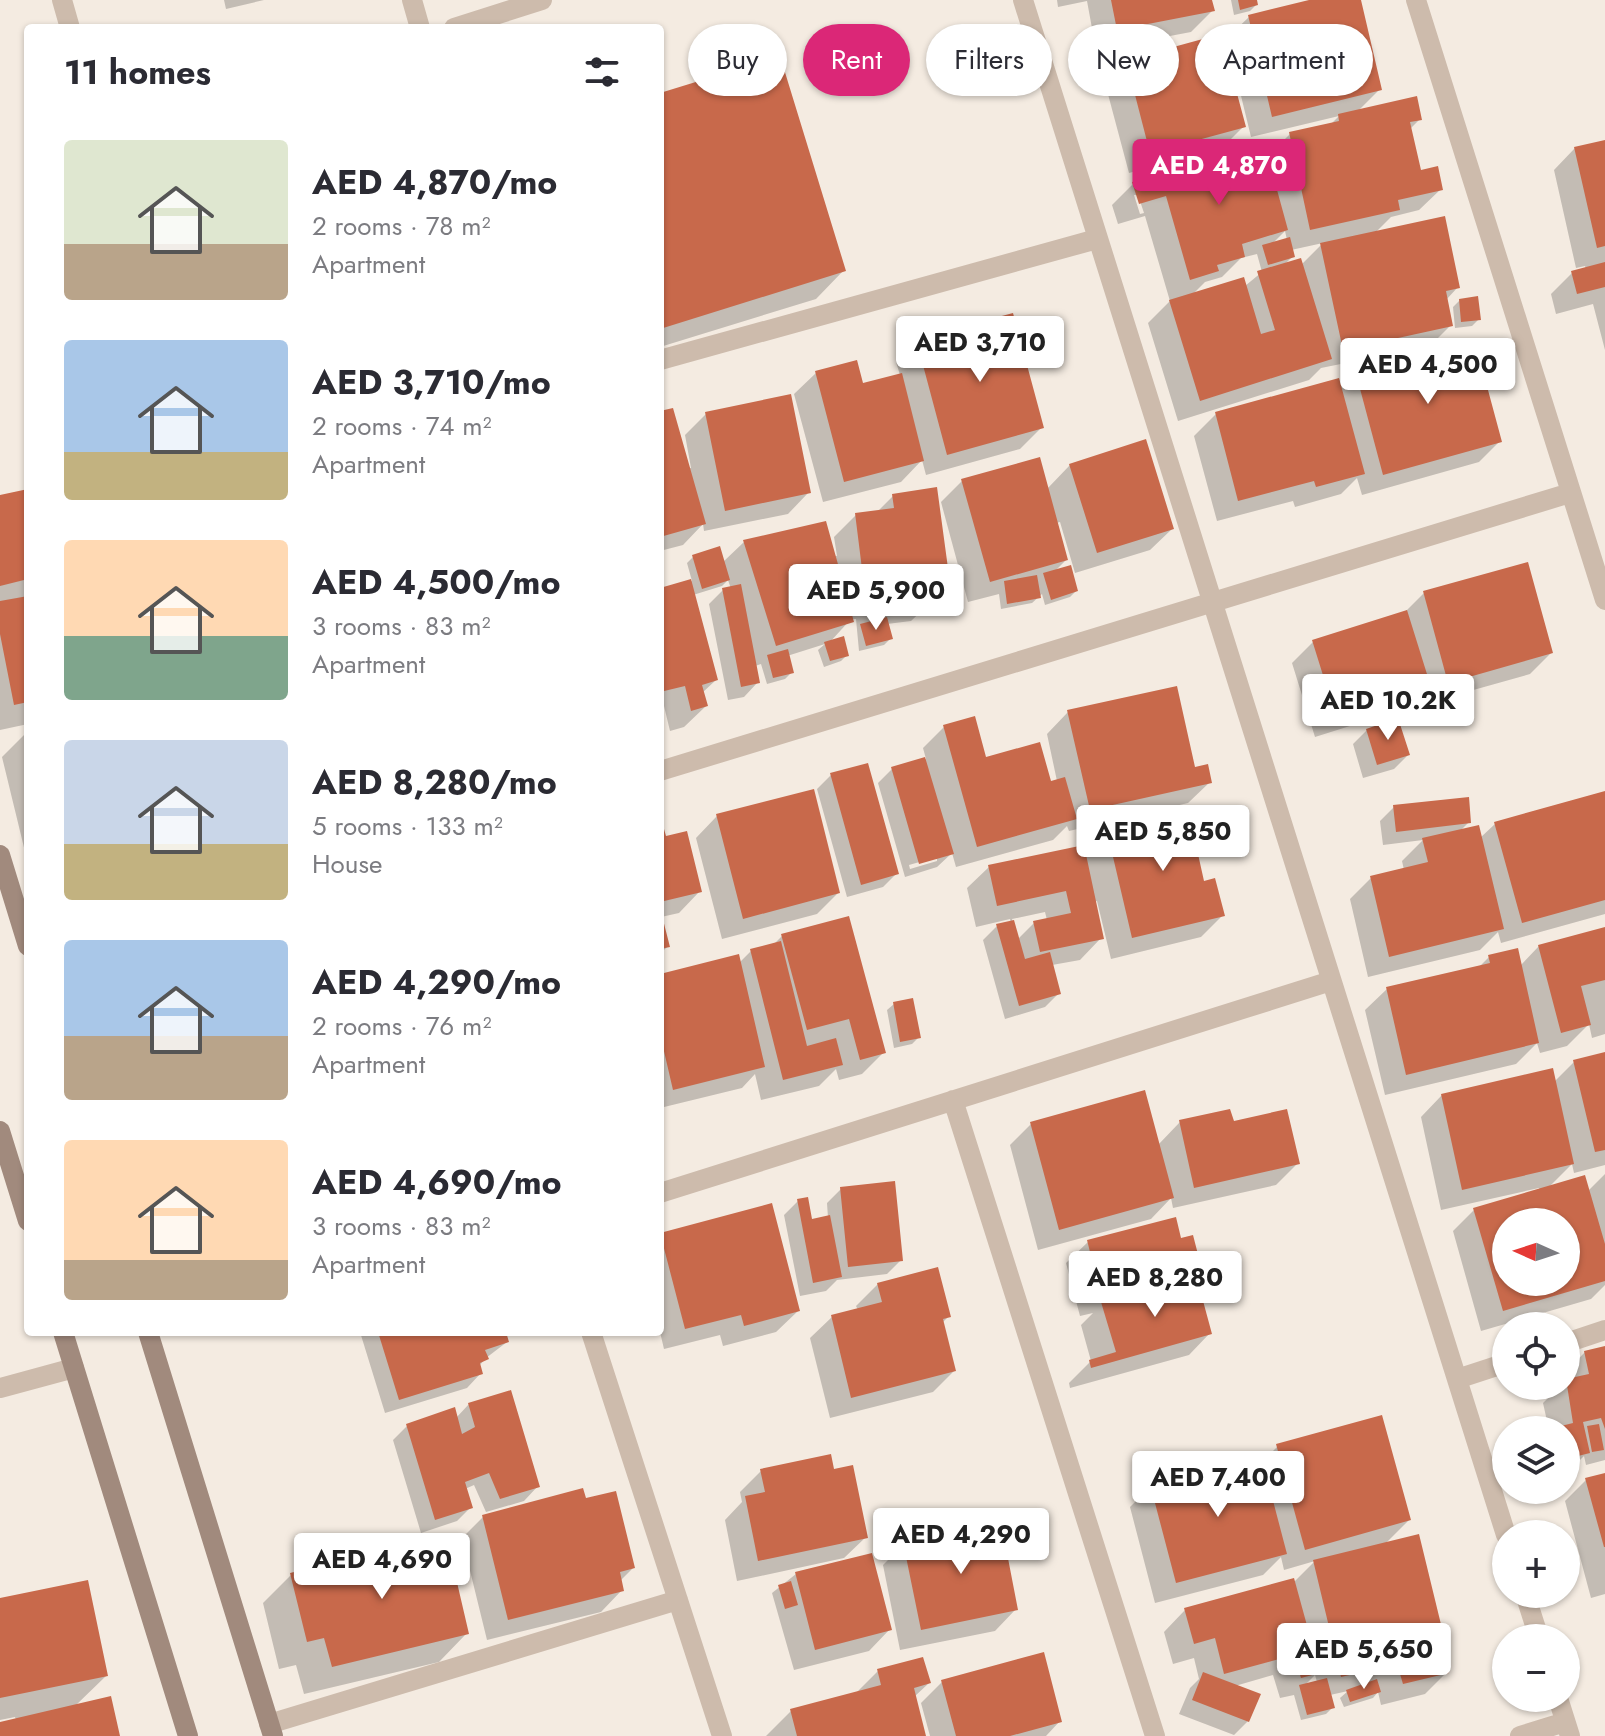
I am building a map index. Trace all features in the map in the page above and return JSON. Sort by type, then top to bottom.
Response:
[{"type":"street","points":[[62,0],[69,24]]},
{"type":"street","points":[[412,0],[419,24]]},
{"type":"street","points":[[467,24],[542,0]]},
{"type":"street","points":[[1023,0],[1501,1520]]},
{"type":"street","points":[[1416,0],[1605,600]]},
{"type":"street","points":[[664,359],[1097,239]]},
{"type":"street","points":[[664,770],[1570,493]]},
{"type":"street","points":[[0,855],[24,933]]},
{"type":"street","points":[[664,1192],[1331,981]]},
{"type":"street","points":[[953,1100],[1155,1736]]},
{"type":"street","points":[[0,1131],[24,1208]]},
{"type":"street","points":[[1580,1338],[1605,1330]]},
{"type":"street","points":[[64,1336],[188,1736]]},
{"type":"street","points":[[149,1336],[271,1730],[678,1600]]},
{"type":"street","points":[[592,1336],[722,1736]]},
{"type":"street","points":[[0,1388],[74,1368]]},
{"type":"street","points":[[1457,1379],[1492,1368]]},
{"type":"street","points":[[1520,1736],[1567,1729]]},
{"type":"building","points":[[1111,0],[1212,0],[1215,11],[1148,24],[1116,24]]},
{"type":"building","points":[[1238,0],[1257,0],[1258,5],[1240,10]]},
{"type":"building","points":[[1309,0],[1361,0],[1367,24],[1250,24],[1248,15]]},
{"type":"building","points":[[1195,41],[1195,96],[1238,96],[1246,127],[1150,153],[1135,96],[1179,96],[1179,45]]},
{"type":"building","points":[[1373,51],[1382,90],[1373,92]]},
{"type":"building","points":[[787,79],[846,271],[664,328],[664,92],[688,84],[688,96],[787,96]]},
{"type":"building","points":[[1267,96],[1358,96],[1272,117]]},
{"type":"building","points":[[1417,96],[1422,120],[1410,122],[1421,170],[1438,166],[1443,190],[1398,200],[1400,210],[1310,230],[1289,132],[1339,121],[1338,114]]},
{"type":"building","points":[[1605,140],[1605,246],[1597,248],[1574,147]]},
{"type":"building","points":[[1265,146],[1288,230],[1242,244],[1245,257],[1217,265],[1219,271],[1190,280],[1166,196],[1139,204],[1132,182]]},
{"type":"building","points":[[1445,216],[1460,288],[1446,291],[1453,326],[1343,350],[1320,243]]},
{"type":"building","points":[[1290,237],[1295,257],[1268,265],[1262,245]]},
{"type":"building","points":[[1301,258],[1332,359],[1200,401],[1169,300],[1244,277],[1261,334],[1275,330],[1257,271]]},
{"type":"building","points":[[1605,262],[1605,287],[1577,294],[1571,271]]},
{"type":"building","points":[[1478,296],[1481,320],[1461,322],[1459,299]]},
{"type":"building","points":[[1013,313],[1044,428],[947,455],[916,339]]},
{"type":"building","points":[[1474,338],[1502,442],[1383,475],[1355,370]]},
{"type":"building","points":[[857,360],[863,383],[902,373],[924,461],[844,482],[815,371]]},
{"type":"building","points":[[1339,378],[1365,474],[1316,487],[1314,481],[1238,501],[1215,412]]},
{"type":"building","points":[[791,394],[811,493],[725,511],[705,412]]},
{"type":"building","points":[[673,408],[706,524],[664,536],[664,410]]},
{"type":"building","points":[[1146,439],[1174,529],[1097,553],[1069,464]]},
{"type":"building","points":[[1040,457],[1068,560],[990,582],[961,479]]},
{"type":"building","points":[[937,487],[950,583],[933,585],[935,600],[878,608],[877,598],[863,600],[855,513],[894,508],[892,494]]},
{"type":"building","points":[[24,490],[24,580],[0,586],[0,495]]},
{"type":"building","points":[[826,521],[854,622],[776,646],[743,540]]},
{"type":"building","points":[[720,546],[730,580],[702,589],[692,555]]},
{"type":"building","points":[[1528,562],[1553,653],[1448,683],[1423,591]]},
{"type":"building","points":[[1071,565],[1078,591],[1051,600],[1043,573]]},
{"type":"building","points":[[1037,575],[1041,598],[1007,604],[1004,581]]},
{"type":"building","points":[[691,579],[718,680],[702,685],[708,706],[691,711],[685,686],[664,691],[664,587]]},
{"type":"building","points":[[741,584],[760,683],[741,687],[722,588]]},
{"type":"building","points":[[24,597],[24,703],[14,705],[0,634],[0,601]]},
{"type":"building","points":[[1407,610],[1431,687],[1336,717],[1312,640]]},
{"type":"building","points":[[887,617],[893,639],[866,646],[860,624]]},
{"type":"building","points":[[844,636],[849,656],[830,661],[824,642]]},
{"type":"building","points":[[788,649],[794,673],[773,678],[767,655]]},
{"type":"building","points":[[1177,686],[1195,767],[1208,764],[1212,783],[1090,810],[1067,710]]},
{"type":"building","points":[[975,716],[986,757],[1040,742],[1051,781],[1065,777],[1077,819],[977,847],[943,725]]},
{"type":"building","points":[[1398,718],[1410,755],[1377,765],[1366,729]]},
{"type":"building","points":[[925,757],[954,854],[919,864],[891,767]]},
{"type":"building","points":[[868,763],[899,874],[861,885],[830,773]]},
{"type":"building","points":[[814,789],[840,893],[743,919],[716,814]]},
{"type":"building","points":[[1605,791],[1605,900],[1522,923],[1494,822]]},
{"type":"building","points":[[1469,797],[1471,823],[1396,832],[1393,805]]},
{"type":"building","points":[[1193,806],[1202,843],[1196,845],[1204,881],[1215,878],[1225,916],[1132,938],[1106,827]]},
{"type":"building","points":[[1217,815],[1222,843],[1210,845],[1204,818]]},
{"type":"building","points":[[1479,825],[1504,929],[1389,957],[1370,876],[1428,862],[1422,838]]},
{"type":"building","points":[[664,829],[666,836],[687,831],[702,892],[664,901]]},
{"type":"building","points":[[1084,845],[1104,939],[1040,952],[1033,921],[1071,913],[1066,891],[997,906],[988,865]]},
{"type":"building","points":[[849,916],[886,1053],[860,1060],[849,1019],[807,1030],[781,934]]},
{"type":"building","points":[[1014,920],[1025,959],[1050,952],[1061,994],[1019,1006],[996,924]]},
{"type":"building","points":[[664,924],[670,947],[664,948]]},
{"type":"building","points":[[1605,927],[1605,980],[1581,986],[1591,1025],[1561,1033],[1538,945]]},
{"type":"building","points":[[781,941],[807,1046],[836,1038],[843,1065],[783,1080],[750,949]]},
{"type":"building","points":[[1518,948],[1539,1043],[1406,1075],[1386,987],[1490,963],[1488,955]]},
{"type":"building","points":[[739,954],[765,1067],[673,1090],[664,1051],[664,973]]},
{"type":"building","points":[[913,998],[921,1038],[900,1042],[893,1002]]},
{"type":"building","points":[[1605,1052],[1605,1150],[1595,1152],[1573,1060]]},
{"type":"building","points":[[1553,1068],[1574,1164],[1462,1190],[1441,1094]]},
{"type":"building","points":[[1145,1090],[1174,1198],[1059,1230],[1030,1122]]},
{"type":"building","points":[[1230,1109],[1234,1121],[1287,1109],[1300,1164],[1194,1188],[1179,1120]]},
{"type":"building","points":[[1585,1175],[1605,1244],[1605,1281],[1580,1288],[1580,1208],[1492,1208],[1492,1273],[1473,1208]]},
{"type":"building","points":[[895,1181],[903,1261],[848,1267],[840,1187]]},
{"type":"building","points":[[808,1197],[812,1219],[830,1215],[842,1277],[813,1283],[797,1199]]},
{"type":"building","points":[[772,1203],[800,1311],[744,1326],[741,1315],[685,1329],[664,1248],[664,1232]]},
{"type":"building","points":[[1176,1217],[1181,1238],[1193,1235],[1202,1270],[1101,1296],[1087,1240]]},
{"type":"building","points":[[938,1267],[951,1317],[943,1319],[956,1371],[851,1398],[831,1315],[882,1302],[877,1283]]},
{"type":"building","points":[[1196,1275],[1212,1334],[1091,1368],[1089,1360],[1116,1352],[1101,1302]]},
{"type":"building","points":[[1499,1296],[1554,1296],[1503,1311]]},
{"type":"building","points":[[379,1336],[507,1336],[509,1342],[485,1350],[489,1359],[480,1363],[483,1374],[399,1400]]},
{"type":"building","points":[[1605,1346],[1605,1429],[1601,1418],[1583,1422],[1590,1453],[1580,1456],[1580,1416],[1572,1416],[1569,1400],[1580,1400],[1580,1376],[1589,1374],[1584,1351]]},
{"type":"building","points":[[511,1390],[540,1487],[500,1499],[489,1473],[465,1482],[473,1508],[435,1520],[406,1424],[455,1407],[462,1434],[475,1427],[468,1403]]},
{"type":"building","points":[[1382,1415],[1411,1520],[1305,1550],[1276,1444]]},
{"type":"building","points":[[1599,1424],[1604,1450],[1592,1452],[1587,1426]]},
{"type":"building","points":[[831,1454],[834,1469],[853,1465],[868,1538],[758,1561],[745,1496],[765,1492],[760,1469]]},
{"type":"building","points":[[1261,1455],[1287,1554],[1176,1583],[1150,1484]]},
{"type":"building","points":[[1605,1473],[1605,1547],[1604,1547],[1585,1478]]},
{"type":"building","points":[[583,1488],[586,1498],[616,1491],[635,1568],[620,1572],[624,1591],[508,1620],[482,1515]]},
{"type":"building","points":[[1001,1522],[1018,1610],[921,1630],[903,1542]]},
{"type":"building","points":[[1419,1534],[1446,1645],[1443,1646],[1449,1673],[1403,1684],[1397,1664],[1341,1677],[1313,1560]]},
{"type":"building","points":[[446,1535],[469,1634],[332,1667],[324,1638],[307,1642],[290,1573]]},
{"type":"building","points":[[872,1553],[892,1630],[815,1650],[795,1572]]},
{"type":"building","points":[[1294,1578],[1320,1673],[1301,1678],[1294,1655],[1224,1674],[1215,1638],[1194,1644],[1184,1608]]},
{"type":"building","points":[[88,1580],[108,1676],[0,1698],[0,1598]]},
{"type":"building","points":[[791,1581],[798,1605],[785,1609],[778,1585]]},
{"type":"building","points":[[1044,1652],[1062,1722],[1010,1736],[956,1736],[941,1680]]},
{"type":"building","points":[[923,1657],[931,1683],[914,1688],[926,1736],[797,1736],[790,1709],[881,1685],[877,1669]]},
{"type":"building","points":[[1203,1672],[1261,1694],[1249,1722],[1192,1700]]},
{"type":"building","points":[[1327,1678],[1335,1708],[1307,1715],[1299,1685]]},
{"type":"building","points":[[1377,1679],[1381,1692],[1350,1702],[1346,1690]]},
{"type":"building","points":[[111,1696],[120,1736],[0,1736],[0,1722]]}]
